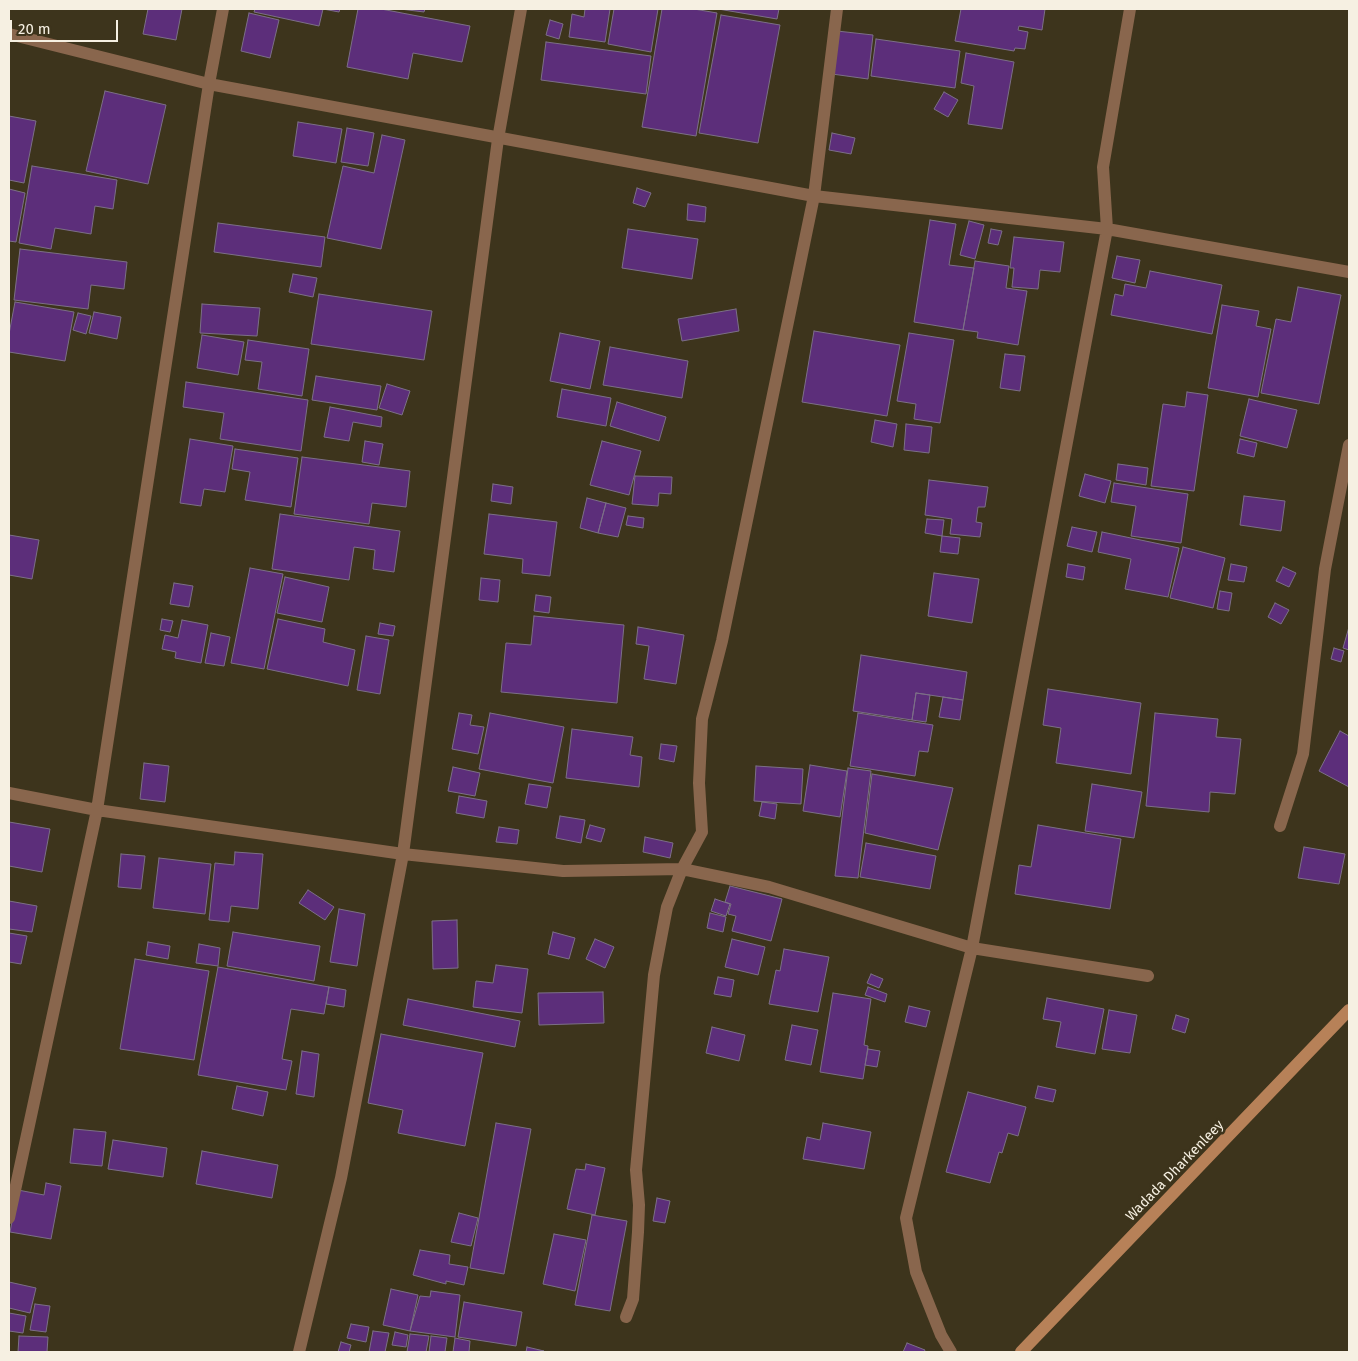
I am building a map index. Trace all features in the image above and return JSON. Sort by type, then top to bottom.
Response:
[{"type":"main road","name":"Wadada Dharkenleey","points":[[1021,1352],[1349,1010]]},
{"type":"street","points":[[9,1218],[97,810],[209,84],[224,9]]},
{"type":"street","points":[[299,1352],[341,1178],[403,854],[498,139],[521,9]]},
{"type":"street","points":[[626,1317],[633,1299],[639,1205],[636,1170],[654,975],[667,907],[682,869],[702,832],[699,783],[702,719],[722,641],[814,196],[837,9]]},
{"type":"street","points":[[951,1352],[941,1334],[916,1272],[906,1218],[972,948],[1106,229],[1103,167],[1130,9]]},
{"type":"street","points":[[9,34],[209,84],[814,196],[1106,229],[1349,272]]},
{"type":"street","points":[[1280,826],[1303,754],[1325,569],[1349,445]]},
{"type":"street","points":[[9,793],[97,810],[403,854],[563,871],[682,869],[769,887],[972,948],[1148,976]]},
{"type":"building","points":[[148,9],[182,9],[176,40],[143,34]]},
{"type":"building","points":[[255,9],[323,9],[319,26],[254,12]]},
{"type":"building","points":[[323,9],[340,9],[339,12]]},
{"type":"building","points":[[358,9],[381,9],[470,26],[462,62],[413,53],[408,79],[347,67]]},
{"type":"building","points":[[400,9],[425,9],[424,12]]},
{"type":"building","points":[[585,9],[610,9],[605,42],[569,37],[572,14],[584,17]]},
{"type":"building","points":[[614,9],[658,9],[651,52],[608,44]]},
{"type":"building","points":[[662,9],[694,9],[717,13],[696,136],[642,127]]},
{"type":"building","points":[[718,9],[779,9],[777,19]]},
{"type":"building","points":[[961,9],[1045,9],[1042,30],[1019,26],[1018,30],[1028,32],[1025,49],[1015,48],[1014,51],[955,41]]},
{"type":"building","points":[[249,13],[279,20],[270,58],[241,51]]},
{"type":"building","points":[[721,15],[780,25],[758,143],[699,133]]},
{"type":"building","points":[[550,20],[563,24],[559,39],[546,35]]},
{"type":"building","points":[[837,31],[873,35],[868,79],[832,74]]},
{"type":"building","points":[[876,39],[960,51],[955,88],[871,76]]},
{"type":"building","points":[[546,42],[651,56],[646,94],[541,80]]},
{"type":"building","points":[[966,53],[1014,62],[1002,129],[968,124],[974,86],[961,83]]},
{"type":"building","points":[[105,91],[166,105],[148,184],[86,171]]},
{"type":"building","points":[[944,92],[958,100],[948,117],[934,109]]},
{"type":"building","points":[[9,116],[36,121],[24,183],[9,180]]},
{"type":"building","points":[[298,122],[342,129],[336,163],[293,156]]},
{"type":"building","points":[[347,128],[374,133],[368,166],[341,162]]},
{"type":"building","points":[[832,133],[855,138],[851,154],[829,150]]},
{"type":"building","points":[[382,135],[405,140],[381,249],[327,238],[343,166],[374,173]]},
{"type":"building","points":[[32,166],[117,180],[113,209],[95,206],[91,234],[55,228],[51,249],[19,243]]},
{"type":"building","points":[[637,188],[651,193],[645,207],[633,203]]},
{"type":"building","points":[[9,189],[25,193],[16,242],[9,241]]},
{"type":"building","points":[[688,204],[706,207],[705,222],[687,220]]},
{"type":"building","points":[[930,220],[956,224],[949,265],[974,268],[963,330],[914,322]]},
{"type":"building","points":[[969,221],[984,225],[975,259],[960,255]]},
{"type":"building","points":[[218,223],[325,237],[321,267],[214,252]]},
{"type":"building","points":[[628,229],[698,239],[692,279],[622,268]]},
{"type":"building","points":[[991,229],[1002,231],[998,245],[988,243]]},
{"type":"building","points":[[1014,237],[1064,242],[1060,272],[1040,270],[1038,289],[1012,287],[1014,268],[1010,268]]},
{"type":"building","points":[[20,249],[127,262],[124,289],[91,285],[88,309],[14,300]]},
{"type":"building","points":[[1117,256],[1140,260],[1135,283],[1112,278]]},
{"type":"building","points":[[975,261],[1009,266],[1006,288],[1027,291],[1018,345],[977,338],[978,332],[963,330]]},
{"type":"building","points":[[1150,271],[1222,285],[1212,334],[1111,315],[1115,294],[1123,296],[1125,284],[1146,288]]},
{"type":"building","points":[[293,274],[317,278],[313,297],[289,292]]},
{"type":"building","points":[[1298,287],[1341,295],[1319,404],[1261,393],[1276,319],[1291,322]]},
{"type":"building","points":[[319,294],[432,311],[424,360],[311,344]]},
{"type":"building","points":[[15,302],[74,312],[65,361],[9,352],[9,334]]},
{"type":"building","points":[[202,304],[260,308],[257,336],[200,333]]},
{"type":"building","points":[[1222,305],[1259,311],[1256,326],[1271,329],[1258,397],[1208,388]]},
{"type":"building","points":[[736,309],[739,331],[682,341],[678,319]]},
{"type":"building","points":[[94,312],[121,317],[117,339],[89,333]]},
{"type":"building","points":[[78,313],[91,316],[86,334],[73,330]]},
{"type":"building","points":[[814,331],[900,345],[887,416],[802,402]]},
{"type":"building","points":[[560,333],[600,341],[590,389],[550,381]]},
{"type":"building","points":[[909,333],[954,340],[940,423],[914,419],[916,404],[897,401]]},
{"type":"building","points":[[202,335],[244,342],[238,375],[197,368]]},
{"type":"building","points":[[248,340],[309,349],[302,396],[258,389],[262,362],[245,360]]},
{"type":"building","points":[[610,347],[688,361],[682,398],[603,385]]},
{"type":"building","points":[[1005,354],[1025,356],[1020,391],[1000,388]]},
{"type":"building","points":[[316,376],[381,386],[377,410],[312,400]]},
{"type":"building","points":[[186,382],[308,400],[301,451],[220,439],[224,413],[183,407]]},
{"type":"building","points":[[387,384],[410,391],[402,415],[379,408]]},
{"type":"building","points":[[562,389],[611,398],[606,426],[557,417]]},
{"type":"building","points":[[1187,392],[1208,395],[1194,491],[1151,486],[1163,404],[1185,407]]},
{"type":"building","points":[[1249,399],[1297,410],[1287,448],[1240,436]]},
{"type":"building","points":[[617,402],[666,417],[659,441],[610,426]]},
{"type":"building","points":[[330,407],[382,417],[381,427],[353,422],[349,441],[324,437]]},
{"type":"building","points":[[875,420],[897,424],[893,447],[871,442]]},
{"type":"building","points":[[906,424],[932,427],[929,453],[904,450]]},
{"type":"building","points":[[190,439],[233,446],[225,492],[204,489],[201,506],[180,503]]},
{"type":"building","points":[[1240,439],[1257,443],[1254,457],[1237,453]]},
{"type":"building","points":[[365,441],[383,444],[379,465],[362,462]]},
{"type":"building","points":[[602,441],[641,451],[629,495],[590,485]]},
{"type":"building","points":[[235,449],[298,458],[291,507],[245,500],[250,472],[232,469]]},
{"type":"building","points":[[302,457],[410,471],[406,507],[372,503],[369,524],[294,514]]},
{"type":"building","points":[[1118,464],[1148,468],[1146,485],[1116,480]]},
{"type":"building","points":[[1085,474],[1111,481],[1105,503],[1079,496]]},
{"type":"building","points":[[635,476],[672,477],[671,494],[659,493],[658,506],[632,504]]},
{"type":"building","points":[[929,480],[988,487],[985,507],[978,507],[976,522],[982,523],[980,537],[950,534],[952,519],[925,515]]},
{"type":"building","points":[[1114,483],[1188,494],[1181,543],[1131,536],[1136,506],[1111,502]]},
{"type":"building","points":[[493,484],[513,487],[511,504],[491,501]]},
{"type":"building","points":[[1244,496],[1285,501],[1281,531],[1240,525]]},
{"type":"building","points":[[587,498],[606,503],[598,533],[580,528]]},
{"type":"building","points":[[606,503],[626,508],[618,537],[598,533]]},
{"type":"building","points":[[280,514],[400,531],[394,572],[373,569],[375,550],[354,547],[349,580],[272,569]]},
{"type":"building","points":[[489,514],[557,522],[550,576],[522,573],[523,559],[484,554]]},
{"type":"building","points":[[628,516],[644,518],[643,528],[626,525]]},
{"type":"building","points":[[927,519],[944,520],[942,536],[925,533]]},
{"type":"building","points":[[1072,527],[1097,532],[1092,552],[1067,546]]},
{"type":"building","points":[[1102,532],[1179,548],[1168,597],[1125,589],[1131,559],[1098,552]]},
{"type":"building","points":[[9,535],[39,540],[32,579],[9,575]]},
{"type":"building","points":[[942,536],[960,538],[958,554],[940,552]]},
{"type":"building","points":[[1183,547],[1225,558],[1213,608],[1170,598]]},
{"type":"building","points":[[1068,564],[1085,567],[1083,580],[1066,577]]},
{"type":"building","points":[[1231,564],[1247,567],[1244,582],[1228,580]]},
{"type":"building","points":[[1283,567],[1296,573],[1289,587],[1276,581]]},
{"type":"building","points":[[250,568],[283,574],[264,669],[231,663]]},
{"type":"building","points":[[934,573],[979,579],[972,623],[928,616]]},
{"type":"building","points":[[285,577],[329,587],[322,622],[277,613]]},
{"type":"building","points":[[481,578],[500,580],[498,602],[479,600]]},
{"type":"building","points":[[174,583],[193,586],[189,607],[170,604]]},
{"type":"building","points":[[1220,591],[1232,593],[1229,611],[1217,609]]},
{"type":"building","points":[[536,595],[551,597],[549,613],[534,611]]},
{"type":"building","points":[[1275,603],[1289,610],[1281,624],[1268,617]]},
{"type":"building","points":[[534,616],[624,625],[617,703],[501,692],[506,643],[531,645]]},
{"type":"building","points":[[162,619],[173,621],[170,632],[160,630]]},
{"type":"building","points":[[278,619],[325,629],[323,642],[355,650],[348,686],[267,669]]},
{"type":"building","points":[[182,620],[208,625],[201,663],[175,658],[176,652],[162,649],[165,635],[178,638]]},
{"type":"building","points":[[380,623],[395,626],[393,636],[378,634]]},
{"type":"building","points":[[638,627],[684,635],[676,684],[644,679],[649,646],[636,644]]},
{"type":"building","points":[[1349,627],[1349,650],[1343,648]]},
{"type":"building","points":[[211,633],[230,637],[224,666],[205,663]]},
{"type":"building","points":[[366,636],[389,640],[380,694],[357,690]]},
{"type":"building","points":[[1334,648],[1344,651],[1341,662],[1331,659]]},
{"type":"building","points":[[861,655],[967,672],[963,700],[916,693],[912,720],[853,711]]},
{"type":"building","points":[[1048,689],[1141,703],[1131,774],[1056,763],[1061,728],[1043,725]]},
{"type":"building","points":[[916,693],[930,695],[926,722],[912,720]]},
{"type":"building","points":[[943,697],[963,700],[960,720],[939,717]]},
{"type":"building","points":[[459,713],[472,715],[470,725],[484,727],[478,754],[452,749]]},
{"type":"building","points":[[490,713],[564,727],[553,783],[479,769]]},
{"type":"building","points":[[858,713],[933,725],[928,752],[919,751],[915,776],[850,766]]},
{"type":"building","points":[[1155,713],[1218,719],[1216,737],[1241,739],[1235,794],[1210,792],[1209,812],[1146,806]]},
{"type":"building","points":[[572,729],[633,737],[630,755],[642,757],[639,787],[566,778]]},
{"type":"building","points":[[1340,731],[1349,736],[1349,787],[1319,771]]},
{"type":"building","points":[[661,744],[677,746],[674,762],[659,759]]},
{"type":"building","points":[[144,763],[169,766],[165,802],[140,799]]},
{"type":"building","points":[[810,765],[847,771],[840,817],[803,811]]},
{"type":"building","points":[[756,766],[803,769],[801,804],[754,801]]},
{"type":"building","points":[[453,767],[480,773],[475,796],[448,791]]},
{"type":"building","points":[[848,768],[871,771],[858,878],[835,876]]},
{"type":"building","points":[[872,774],[953,788],[938,850],[865,833]]},
{"type":"building","points":[[529,784],[551,787],[547,808],[525,804]]},
{"type":"building","points":[[1092,784],[1142,792],[1134,838],[1085,831]]},
{"type":"building","points":[[459,796],[487,801],[484,818],[456,813]]},
{"type":"building","points":[[762,802],[777,804],[775,819],[759,816]]},
{"type":"building","points":[[560,816],[585,820],[581,843],[556,838]]},
{"type":"building","points":[[9,822],[50,829],[42,872],[9,866]]},
{"type":"building","points":[[590,825],[605,829],[601,842],[586,838]]},
{"type":"building","points":[[1038,825],[1121,839],[1110,909],[1015,894],[1019,865],[1031,867]]},
{"type":"building","points":[[499,827],[519,830],[517,844],[496,842]]},
{"type":"building","points":[[645,837],[673,843],[670,858],[643,852]]},
{"type":"building","points":[[866,843],[936,856],[930,889],[860,877]]},
{"type":"building","points":[[1304,847],[1345,854],[1339,884],[1298,878]]},
{"type":"building","points":[[235,852],[263,854],[258,909],[231,906],[229,922],[209,920],[215,863],[234,865]]},
{"type":"building","points":[[121,854],[145,856],[141,889],[118,887]]},
{"type":"building","points":[[159,858],[211,864],[205,914],[153,908]]},
{"type":"building","points":[[730,886],[782,899],[771,941],[732,931],[736,916],[728,914],[731,904],[725,902]]},
{"type":"building","points":[[308,890],[334,907],[325,920],[299,903]]},
{"type":"building","points":[[715,899],[730,904],[726,916],[711,911]]},
{"type":"building","points":[[9,901],[37,906],[32,932],[9,929]]},
{"type":"building","points":[[339,909],[365,914],[357,966],[330,962]]},
{"type":"building","points":[[710,913],[726,917],[723,932],[707,928]]},
{"type":"building","points":[[457,920],[458,968],[433,969],[432,921]]},
{"type":"building","points":[[233,932],[320,946],[314,981],[227,966]]},
{"type":"building","points":[[553,932],[575,938],[569,959],[548,954]]},
{"type":"building","points":[[9,933],[27,936],[21,964],[9,962]]},
{"type":"building","points":[[595,939],[614,947],[605,968],[586,959]]},
{"type":"building","points":[[732,939],[765,947],[758,975],[725,967]]},
{"type":"building","points":[[148,942],[170,946],[168,959],[146,955]]},
{"type":"building","points":[[199,944],[220,948],[218,966],[196,963]]},
{"type":"building","points":[[784,949],[829,957],[818,1012],[769,1004],[776,970],[780,971]]},
{"type":"building","points":[[135,959],[209,971],[194,1060],[120,1049]]},
{"type":"building","points":[[496,965],[528,969],[522,1013],[473,1007],[476,981],[493,983]]},
{"type":"building","points":[[218,967],[329,987],[324,1014],[291,1009],[282,1059],[292,1061],[286,1090],[198,1075]]},
{"type":"building","points":[[871,974],[883,979],[879,988],[867,983]]},
{"type":"building","points":[[718,977],[734,980],[731,997],[714,994]]},
{"type":"building","points":[[329,987],[346,990],[344,1007],[326,1004]]},
{"type":"building","points":[[868,987],[887,994],[885,1002],[865,995]]},
{"type":"building","points":[[603,992],[604,1023],[539,1025],[538,993]]},
{"type":"building","points":[[833,993],[871,999],[864,1045],[868,1046],[863,1079],[820,1072]]},
{"type":"building","points":[[1047,998],[1104,1009],[1095,1054],[1056,1047],[1061,1022],[1043,1019]]},
{"type":"building","points":[[408,999],[520,1021],[515,1047],[403,1025]]},
{"type":"building","points":[[909,1006],[930,1011],[926,1027],[905,1022]]},
{"type":"building","points":[[1109,1010],[1137,1015],[1130,1053],[1102,1049]]},
{"type":"building","points":[[1176,1015],[1189,1019],[1185,1033],[1172,1029]]},
{"type":"building","points":[[792,1025],[818,1030],[811,1065],[785,1060]]},
{"type":"building","points":[[712,1027],[745,1035],[739,1061],[706,1053]]},
{"type":"building","points":[[381,1034],[483,1053],[465,1146],[398,1133],[403,1110],[368,1103]]},
{"type":"building","points":[[868,1049],[880,1051],[877,1067],[865,1065]]},
{"type":"building","points":[[302,1051],[319,1054],[314,1097],[296,1094]]},
{"type":"building","points":[[237,1086],[268,1092],[263,1116],[232,1109]]},
{"type":"building","points":[[1038,1086],[1056,1090],[1053,1102],[1035,1098]]},
{"type":"building","points":[[968,1092],[1026,1107],[1018,1136],[1008,1133],[1002,1153],[999,1152],[990,1183],[946,1172]]},
{"type":"building","points":[[496,1123],[531,1129],[504,1274],[470,1268]]},
{"type":"building","points":[[823,1123],[871,1132],[864,1169],[803,1159],[807,1137],[820,1140]]},
{"type":"building","points":[[74,1129],[106,1132],[102,1166],[70,1163]]},
{"type":"building","points":[[113,1140],[167,1148],[163,1177],[108,1169]]},
{"type":"building","points":[[202,1151],[278,1165],[272,1198],[196,1184]]},
{"type":"building","points":[[586,1164],[605,1168],[595,1215],[567,1209],[576,1169],[585,1170]]},
{"type":"building","points":[[46,1183],[61,1186],[51,1239],[10,1232],[18,1190],[44,1195]]},
{"type":"building","points":[[657,1198],[670,1201],[665,1223],[653,1221]]},
{"type":"building","points":[[459,1213],[478,1218],[471,1246],[451,1242]]},
{"type":"building","points":[[592,1215],[627,1221],[610,1311],[575,1305]]},
{"type":"building","points":[[554,1234],[586,1240],[575,1291],[543,1284]]},
{"type":"building","points":[[420,1250],[450,1255],[449,1264],[468,1267],[464,1285],[446,1281],[446,1284],[413,1275]]},
{"type":"building","points":[[9,1282],[36,1288],[30,1313],[9,1308]]},
{"type":"building","points":[[391,1289],[418,1295],[410,1331],[383,1325]]},
{"type":"building","points":[[431,1291],[460,1295],[455,1337],[410,1331],[420,1296],[430,1297]]},
{"type":"building","points":[[464,1302],[522,1312],[516,1346],[458,1337]]},
{"type":"building","points":[[35,1304],[50,1306],[46,1332],[30,1330]]},
{"type":"building","points":[[9,1313],[26,1316],[23,1333],[9,1331]]},
{"type":"building","points":[[351,1324],[369,1327],[366,1342],[347,1338]]},
{"type":"building","points":[[373,1331],[389,1333],[385,1352],[369,1352]]},
{"type":"building","points":[[395,1332],[408,1335],[406,1347],[392,1345]]},
{"type":"building","points":[[410,1334],[429,1336],[426,1352],[407,1352]]},
{"type":"building","points":[[19,1336],[48,1337],[47,1352],[18,1352]]},
{"type":"building","points":[[431,1336],[447,1338],[445,1352],[429,1352]]},
{"type":"building","points":[[455,1338],[470,1341],[469,1352],[453,1352]]},
{"type":"building","points":[[341,1342],[351,1345],[349,1352],[338,1352]]},
{"type":"building","points":[[907,1343],[925,1350],[924,1352],[903,1352]]},
{"type":"building","points":[[527,1347],[544,1351],[526,1352]]}]
